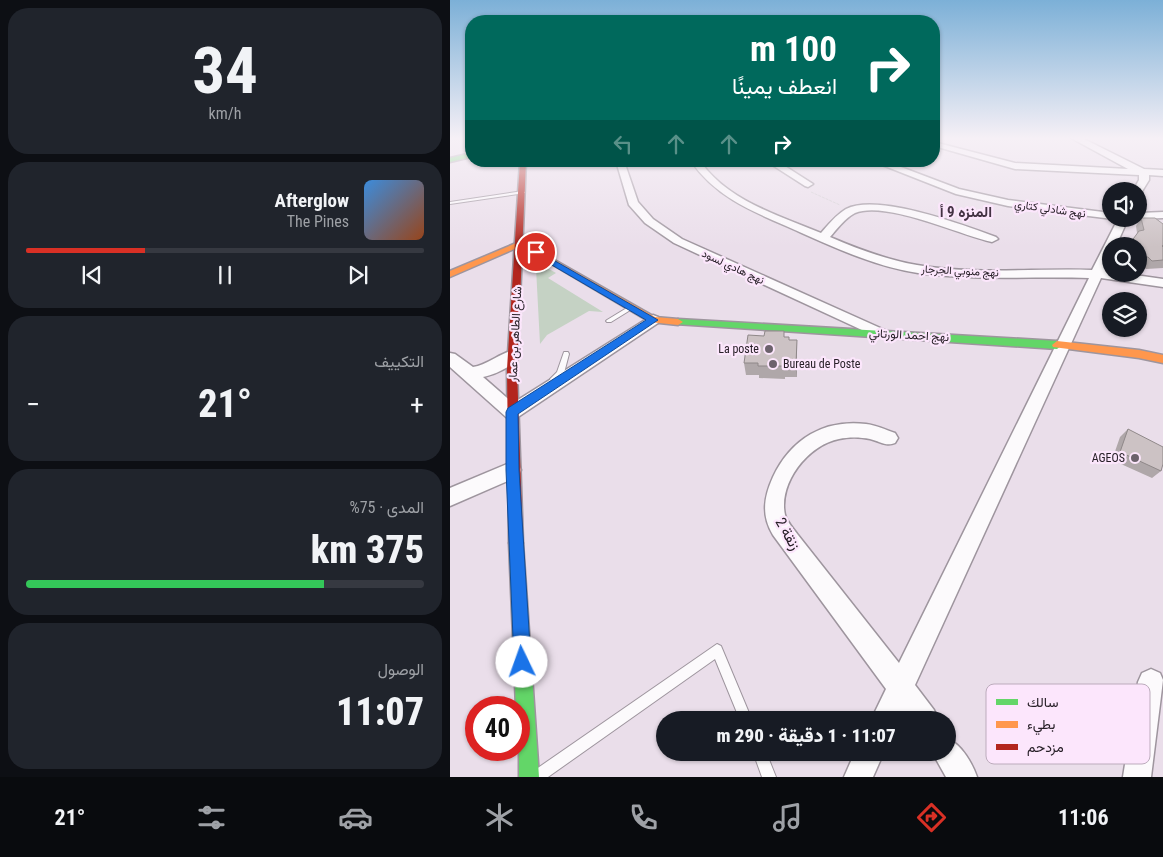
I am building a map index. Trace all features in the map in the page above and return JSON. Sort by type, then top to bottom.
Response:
[{"type":"street","name":"شارع الطاهر بن عمار","points":[[523,174],[521,243],[512,355],[512,470],[529,777]]},
{"type":"street","name":"نهج هادي لسود","points":[[624,174],[633,203],[649,221],[678,241],[882,334]]},
{"type":"street","name":"نهج منوبي الجرجار","points":[[706,174],[712,182],[731,197],[758,211],[823,238],[883,260],[915,269],[952,273],[1096,274],[1163,283]]},
{"type":"street","points":[[792,174],[808,184]]},
{"type":"street","name":"نهج شادلي كتاري","points":[[911,174],[956,191],[991,199],[1036,208],[1102,215]]},
{"type":"street","points":[[823,238],[851,210],[862,207],[892,210],[974,232],[992,239]]},
{"type":"street","points":[[1147,216],[1163,215]]},
{"type":"street","points":[[889,711],[1119,227]]},
{"type":"street","points":[[450,274],[521,243],[653,320],[512,412],[450,358]]},
{"type":"street","name":"نهج احمد الورتاني","points":[[653,320],[1064,345],[1163,359]]},
{"type":"street","points":[[466,373],[478,373],[491,369],[512,355]]},
{"type":"street","name":"زنقة 2","points":[[889,438],[867,432],[840,432],[817,438],[798,452],[784,471],[775,496],[776,519],[790,542],[918,711]]},
{"type":"street","points":[[450,497],[512,470]]},
{"type":"street","points":[[1150,689],[1151,682]]},
{"type":"street","points":[[858,777],[866,761]]},
{"type":"street","points":[[952,761],[962,777]]},
{"type":"street","points":[[1137,777],[1139,764]]},
{"type":"lane","points":[[450,203],[523,192]]},
{"type":"lane","points":[[609,321],[630,308]]},
{"type":"lane","points":[[544,390],[560,374],[566,354]]},
{"type":"lane","points":[[537,777],[717,650],[742,711]]},
{"type":"lane","points":[[763,761],[769,777]]},
{"type":"path","points":[[808,184],[807,190],[851,210]]},
{"type":"green space","points":[[542,265],[556,273],[548,278],[603,312],[589,311],[547,335],[540,344],[536,268]]},
{"type":"building","points":[[1147,218],[1155,218],[1163,224],[1163,260],[1152,261],[1147,257],[1147,237],[1135,237],[1139,231],[1144,230],[1143,227],[1147,227]]},
{"type":"building","points":[[765,331],[784,331],[784,337],[789,337],[789,340],[797,340],[796,364],[758,366],[758,363],[744,363],[748,335],[764,336]]},
{"type":"building","points":[[1128,429],[1163,447],[1161,471],[1120,452]]},
{"type":"traffic: fast","points":[[678,322],[1057,345]]},
{"type":"traffic: fast","points":[[516,543],[529,777]]},
{"type":"traffic: slow","points":[[450,274],[521,243],[653,320],[678,322]]},
{"type":"traffic: slow","points":[[1057,345],[1139,354],[1163,359]]},
{"type":"traffic: jam","points":[[516,543],[512,369],[522,174]]},
{"type":"place","name":"La poste","points":[[769,349]]},
{"type":"place","name":"Bureau de Poste","points":[[773,364]]},
{"type":"place","name":"AGEOS","points":[[1135,458]]},
{"type":"district","name":"المنزه 9 أ","points":[[966,212]]},
{"type":"route","points":[[522,662],[512,470],[512,412],[653,320],[536,252]]}]
